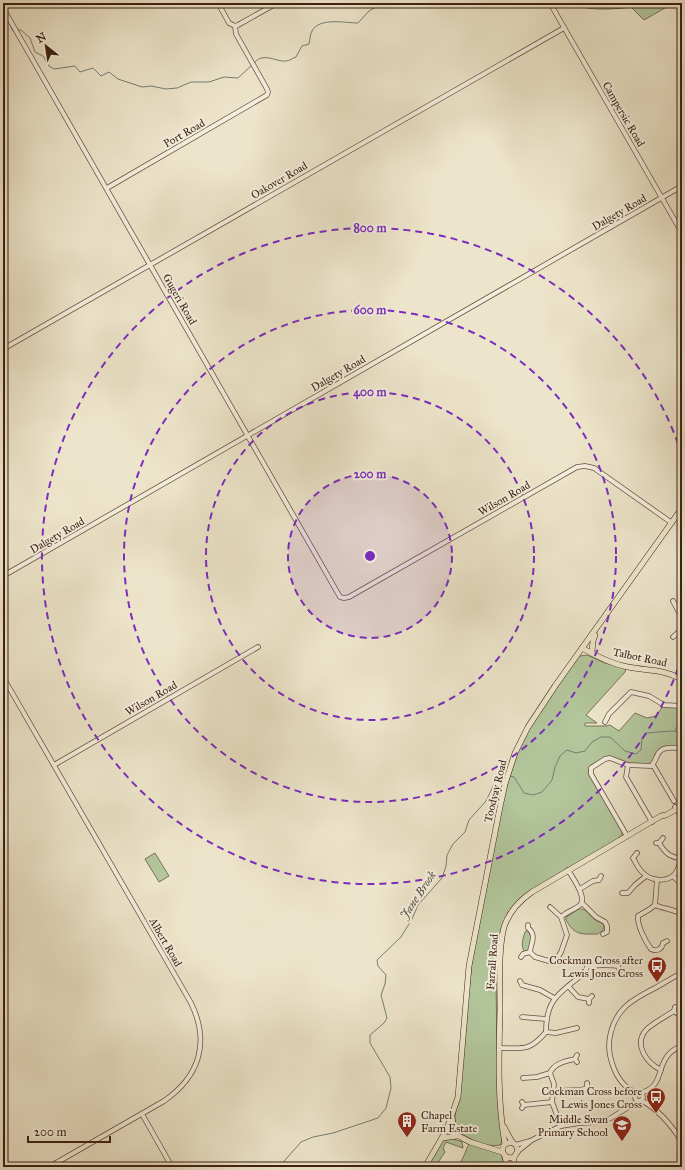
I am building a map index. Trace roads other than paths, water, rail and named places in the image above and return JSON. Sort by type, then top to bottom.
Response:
[{"type":"main road","name":"Toodyay Road","points":[[422,1167],[444,1130],[452,1114],[458,1096],[470,966],[505,784],[515,753],[528,726],[542,704],[682,508]]},
{"type":"main road","points":[[593,652],[592,641],[603,620]]},
{"type":"main road","name":"Talbot Road","points":[[583,647],[606,660],[620,665],[664,672],[682,679]]},
{"type":"main road","name":"Farrall Road","points":[[507,1167],[504,1154],[499,1048],[500,970],[503,934],[506,922],[516,904],[524,898],[568,870],[652,822],[663,813],[678,806]]},
{"type":"main road","name":"Toodyay Road","points":[[425,1167],[442,1138],[459,1079]]},
{"type":"main road","points":[[452,1114],[455,1135]]},
{"type":"main road","name":"Farrall Road","points":[[502,1122],[518,1151]]},
{"type":"main road","points":[[444,1130],[470,1142],[488,1147],[504,1154],[508,1158],[514,1157]]},
{"type":"main road","points":[[442,1138],[455,1135]]},
{"type":"main road","points":[[488,1147],[514,1144]]},
{"type":"main road","points":[[514,1167],[514,1157],[518,1151]]},
{"type":"street","points":[[218,3],[229,23],[233,26],[277,3]]},
{"type":"street","name":"Campersic Road","points":[[550,3],[682,233]]},
{"type":"street","name":"Gugeri Road","points":[[3,8],[338,594],[342,598]]},
{"type":"street","name":"Port Road","points":[[107,188],[264,97],[268,92],[233,26]]},
{"type":"street","name":"Oakover Road","points":[[3,349],[564,28]]},
{"type":"street","name":"Dalgety Road","points":[[3,576],[682,186]]},
{"type":"street","name":"Wilson Road","points":[[342,598],[349,597],[577,467],[585,466],[594,468],[672,523]]},
{"type":"street","points":[[673,601],[682,618]]},
{"type":"street","points":[[672,637],[682,629]]},
{"type":"street","name":"Wilson Road","points":[[54,765],[258,647]]},
{"type":"street","name":"Albert Road","points":[[3,677],[191,1003],[199,1023],[201,1042],[200,1052],[191,1074],[184,1085],[172,1096],[49,1167]]},
{"type":"street","points":[[605,722],[609,714],[629,693],[632,692],[651,697],[662,705],[681,705]]},
{"type":"street","points":[[653,765],[661,750],[665,748],[682,748]]},
{"type":"street","points":[[627,836],[590,771],[593,766],[608,758],[628,765],[653,765]]},
{"type":"street","points":[[628,765],[626,777],[652,822]]},
{"type":"street","points":[[653,765],[678,806],[681,817]]},
{"type":"street","points":[[637,853],[631,858],[646,876],[657,880],[668,879],[677,871],[681,858],[668,855],[664,851],[658,843],[663,838]]},
{"type":"street","points":[[568,870],[580,889],[582,903],[596,917],[605,922],[607,926],[606,934]]},
{"type":"street","points":[[580,889],[593,881],[599,880],[601,876]]},
{"type":"street","points":[[622,892],[629,894],[635,885],[646,876]]},
{"type":"street","points":[[673,876],[682,883]]},
{"type":"street","points":[[657,880],[655,905],[638,916],[638,924],[649,946],[653,950],[661,948],[663,943],[666,941]]},
{"type":"street","points":[[561,917],[582,903]]},
{"type":"street","points":[[655,905],[663,909],[677,911],[682,914]]},
{"type":"street","points":[[530,952],[535,957],[549,961],[558,957],[561,952],[567,935],[561,917],[549,906]]},
{"type":"street","points":[[527,928],[532,932],[534,938],[530,952]]},
{"type":"street","points":[[522,954],[530,952]]},
{"type":"street","points":[[499,1048],[526,1048],[539,1039],[546,1032],[546,1019],[550,1005],[554,998],[584,973],[587,967],[591,965],[620,965],[620,971]]},
{"type":"street","points":[[682,973],[631,1002],[620,1012],[614,1024],[609,1041],[610,1058],[618,1077],[624,1084],[665,1119],[682,1142]]},
{"type":"street","points":[[520,985],[540,990],[554,998]]},
{"type":"street","points":[[568,986],[578,997],[590,1000]]},
{"type":"street","points":[[661,1070],[652,1066],[646,1059],[641,1046],[641,1040],[646,1030],[676,1011]]},
{"type":"street","points":[[521,1017],[546,1019]]},
{"type":"street","points":[[546,1032],[556,1033],[578,1028]]},
{"type":"street","points":[[518,1151],[532,1140],[561,1126],[599,1122],[611,1118],[652,1088],[657,1082],[669,1054],[682,1045]]},
{"type":"street","points":[[521,1079],[537,1077],[550,1072],[558,1064],[576,1059]]},
{"type":"street","points":[[550,1072],[554,1084],[552,1102],[555,1114],[561,1126]]},
{"type":"street","points":[[554,1091],[589,1090],[587,1083]]},
{"type":"street","points":[[523,1105],[552,1102]]},
{"type":"street","points":[[142,1114],[172,1167]]},
{"type":"street","points":[[514,1144],[532,1140]]},
{"type":"waterway","points":[[255,62],[262,58],[282,61],[290,60],[296,57],[302,46],[309,44],[311,32],[315,27],[326,22],[358,23],[369,11],[383,3]]},
{"type":"waterway","points":[[408,3],[424,6],[433,3]]},
{"type":"waterway","points":[[3,14],[5,14],[13,31]]},
{"type":"waterway","points":[[18,30],[21,30],[30,38],[35,52],[43,56],[49,66],[54,69],[75,66],[80,72],[93,68],[101,76],[109,72],[118,79],[142,87],[151,86],[166,89],[177,88],[191,82],[209,82],[224,77],[238,78],[251,66]]},
{"type":"waterway","points":[[680,704],[682,698]]},
{"type":"waterway","points":[[675,730],[681,721]]},
{"type":"waterway","name":"Jane Brook","points":[[510,776],[514,777],[524,793],[533,795],[542,792],[552,780],[555,767],[560,756],[567,750],[576,753],[585,751],[592,742],[601,737],[610,737],[625,751],[636,754],[641,750],[642,738],[647,733],[671,731],[682,732]]},
{"type":"waterway","name":"Jane Brook","points":[[279,1167],[301,1142],[313,1137],[333,1133],[378,1118],[386,1108],[391,1088],[390,1077],[370,1043],[370,1035],[384,1023],[387,1018],[381,995],[385,984],[386,975],[378,966],[377,960],[401,937],[412,919],[418,905],[442,878],[446,866],[447,855],[453,844],[465,832],[469,820],[486,801],[497,778],[504,774],[507,775]]},
{"type":"place","name":"Cockman Cross after Lewis Jones Cross","points":[[657,983]]},
{"type":"place","name":"Cockman Cross before Lewis Jones Cross","points":[[656,1114]]},
{"type":"place","name":"Chapel Farm Estate","points":[[407,1138]]},
{"type":"place","name":"Middle Swan Primary School","points":[[622,1142]]}]
